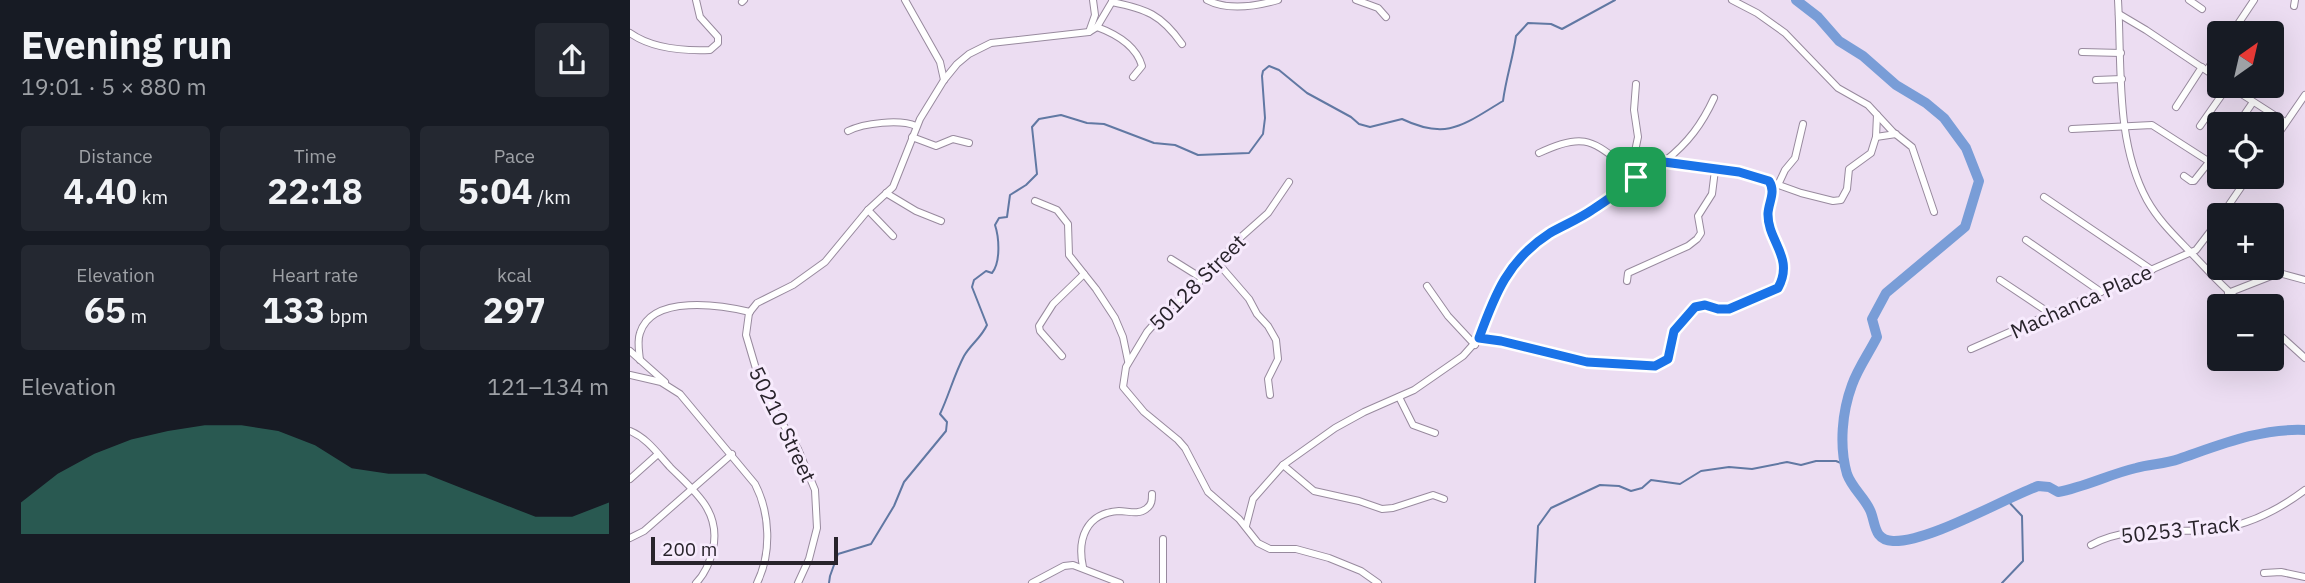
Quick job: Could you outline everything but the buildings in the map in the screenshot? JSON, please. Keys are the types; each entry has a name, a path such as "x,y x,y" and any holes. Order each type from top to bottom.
{"street":[{"path":"630,33 649,42 675,48 710,50 715,47 718,37 700,17 696,0"},
{"path":"905,0 940,62 944,80"},
{"path":"1089,32 1095,15 1093,0"},
{"path":"1207,0 1227,6 1249,6 1278,0"},
{"path":"1356,0 1378,8 1386,17"},
{"path":"1732,0 1757,13 1785,33 1838,88 1868,105 1896,134 1907,141 1916,153 1934,212"},
{"path":"2118,0 2124,126 2132,165 2147,200 2167,229 2228,293 2279,272 2305,280"},
{"path":"2189,0 2202,9"},
{"path":"2240,21 2254,0"},
{"path":"640,360 641,330 653,315 699,304 750,312 757,303 793,285 825,262 868,209 897,181 916,126 944,80 969,54 991,43 1089,32 1097,27 1112,1 1160,18 1167,23 1182,44"},
{"path":"2119,14 2207,71"},
{"path":"1097,27 1116,34 1140,59 1142,66 1133,77"},
{"path":"2082,52 2121,54"},
{"path":"2176,107 2207,66"},
{"path":"2096,80 2122,79"},
{"path":"1636,84 1636,175"},
{"path":"2247,98 2285,122 2305,94"},
{"path":"1246,526 1253,499 1283,466 1335,428 1424,383 1475,345 1501,283 1518,261 1548,235 1594,209 1636,175 1664,162 1690,139 1705,118 1714,98"},
{"path":"2200,126 2220,98"},
{"path":"2246,112 2253,102"},
{"path":"1664,162 1751,174 1801,193 1841,200 1847,189 1849,169 1868,157 1876,137 1877,115"},
{"path":"848,131 858,126 899,121 916,126"},
{"path":"1778,185 1795,158 1803,124"},
{"path":"2072,129 2152,125 2207,160"},
{"path":"1876,137 1896,134"},
{"path":"912,137 936,146 953,139 969,143"},
{"path":"1539,153 1567,141 1584,141 1602,149 1636,175"},
{"path":"2183,176 2194,181 2207,166"},
{"path":"1626,281 1628,272 1688,246 1697,239 1701,233 1698,216 1712,194 1715,170"},
{"path":"1479,338 1587,362 1660,365 1669,355 1674,331 1692,309 1701,305 1729,309 1773,292 1780,284 1784,266 1768,217 1773,192 1769,181"},
{"name":"50128 Street","path":"1128,361 1159,317 1203,279 1268,213 1289,182"},
{"path":"886,193 916,211 941,221"},
{"path":"2044,197 2152,270"},
{"path":"1035,201 1057,210 1065,218 1069,229 1069,255 1115,317 1128,361 1122,382 1126,392 1144,412 1185,448 1208,492 1246,526 1253,538 1264,547 1307,551 1350,566 1378,583"},
{"path":"868,209 893,236"},
{"path":"2190,252 2202,245 2207,238"},
{"path":"2026,240 2101,292"},
{"name":"Machanca Place","path":"1971,349 2190,252"},
{"path":"1171,260 1203,279"},
{"path":"1217,262 1250,299 1256,314 1268,326 1276,340 1278,359 1268,379 1270,395"},
{"path":"1062,356 1040,331 1039,326 1053,304 1084,275"},
{"path":"2000,279 2051,314"},
{"path":"1427,286 1448,316 1475,345"},
{"name":"50210 Street","path":"750,312 746,335 755,369 769,401 798,449 815,490 817,528 809,559 798,583"},
{"path":"2284,339 2305,357"},
{"path":"630,351 694,408 751,476 763,501 767,541 761,581"},
{"path":"630,375 661,382 673,388"},
{"path":"1399,397 1413,425 1435,433"},
{"path":"630,431 639,435 658,454 712,514 715,528 712,553 708,566 696,583"},
{"path":"630,479 658,454"},
{"path":"630,538 644,531 732,454"},
{"path":"1283,466 1314,491 1382,509 1394,508 1433,495 1444,499"},
{"name":"50253 Track","path":"2091,545 2101,539 2124,534 2206,530 2239,524 2264,515 2305,490"},
{"path":"1083,567 1081,541 1086,529 1113,512 1145,510 1150,504 1152,494"},
{"path":"1163,539 1163,583"},
{"path":"1032,583 1064,566 1083,567 1120,583"},
{"path":"2264,573 2281,572 2305,577"}],"waterway":[{"path":"829,583 838,554 871,544 894,506 904,482 946,431 947,422 940,414 957,370 987,325 972,287 974,280 986,271 992,273 995,268 998,249 995,225 999,218 1007,217 1010,195 1037,174 1032,127 1039,119 1061,115 1087,123 1104,124 1154,143 1175,145 1198,155 1249,153 1263,134 1265,118 1262,76 1269,66 1279,70 1307,93 1359,124 1370,127 1402,119 1432,129 1455,127 1503,101 1516,36 1528,23 1551,24 1562,29 1615,0"},
{"path":"1796,0 1818,17 1839,41 1944,118 1966,148 1979,181 1965,227 1886,293 1872,319 1877,337 1857,373 1849,395 1842,441 1847,474 1867,505 1876,530 1882,538 1893,541 1926,535 2038,486 2049,487 2058,492 2126,471 2174,461 2240,438 2305,430"},
{"path":"1535,583 1538,526 1551,508 1600,485 1619,486 1631,491 1642,488 1651,480 1680,484 1701,471 1729,467 1752,469 1787,462 1801,465 1816,461 1836,461 1846,465"},
{"path":"2002,583 2023,561 2022,516 2006,499"}],"route":[{"path":"1669,162 1751,174 1769,181 1773,192 1768,217 1784,266 1778,288 1729,309 1705,305 1695,307 1674,331 1668,359 1655,366 1587,362 1490,338 1479,338 1501,283 1518,261 1548,235 1594,209 1636,177 1669,162"}]}
